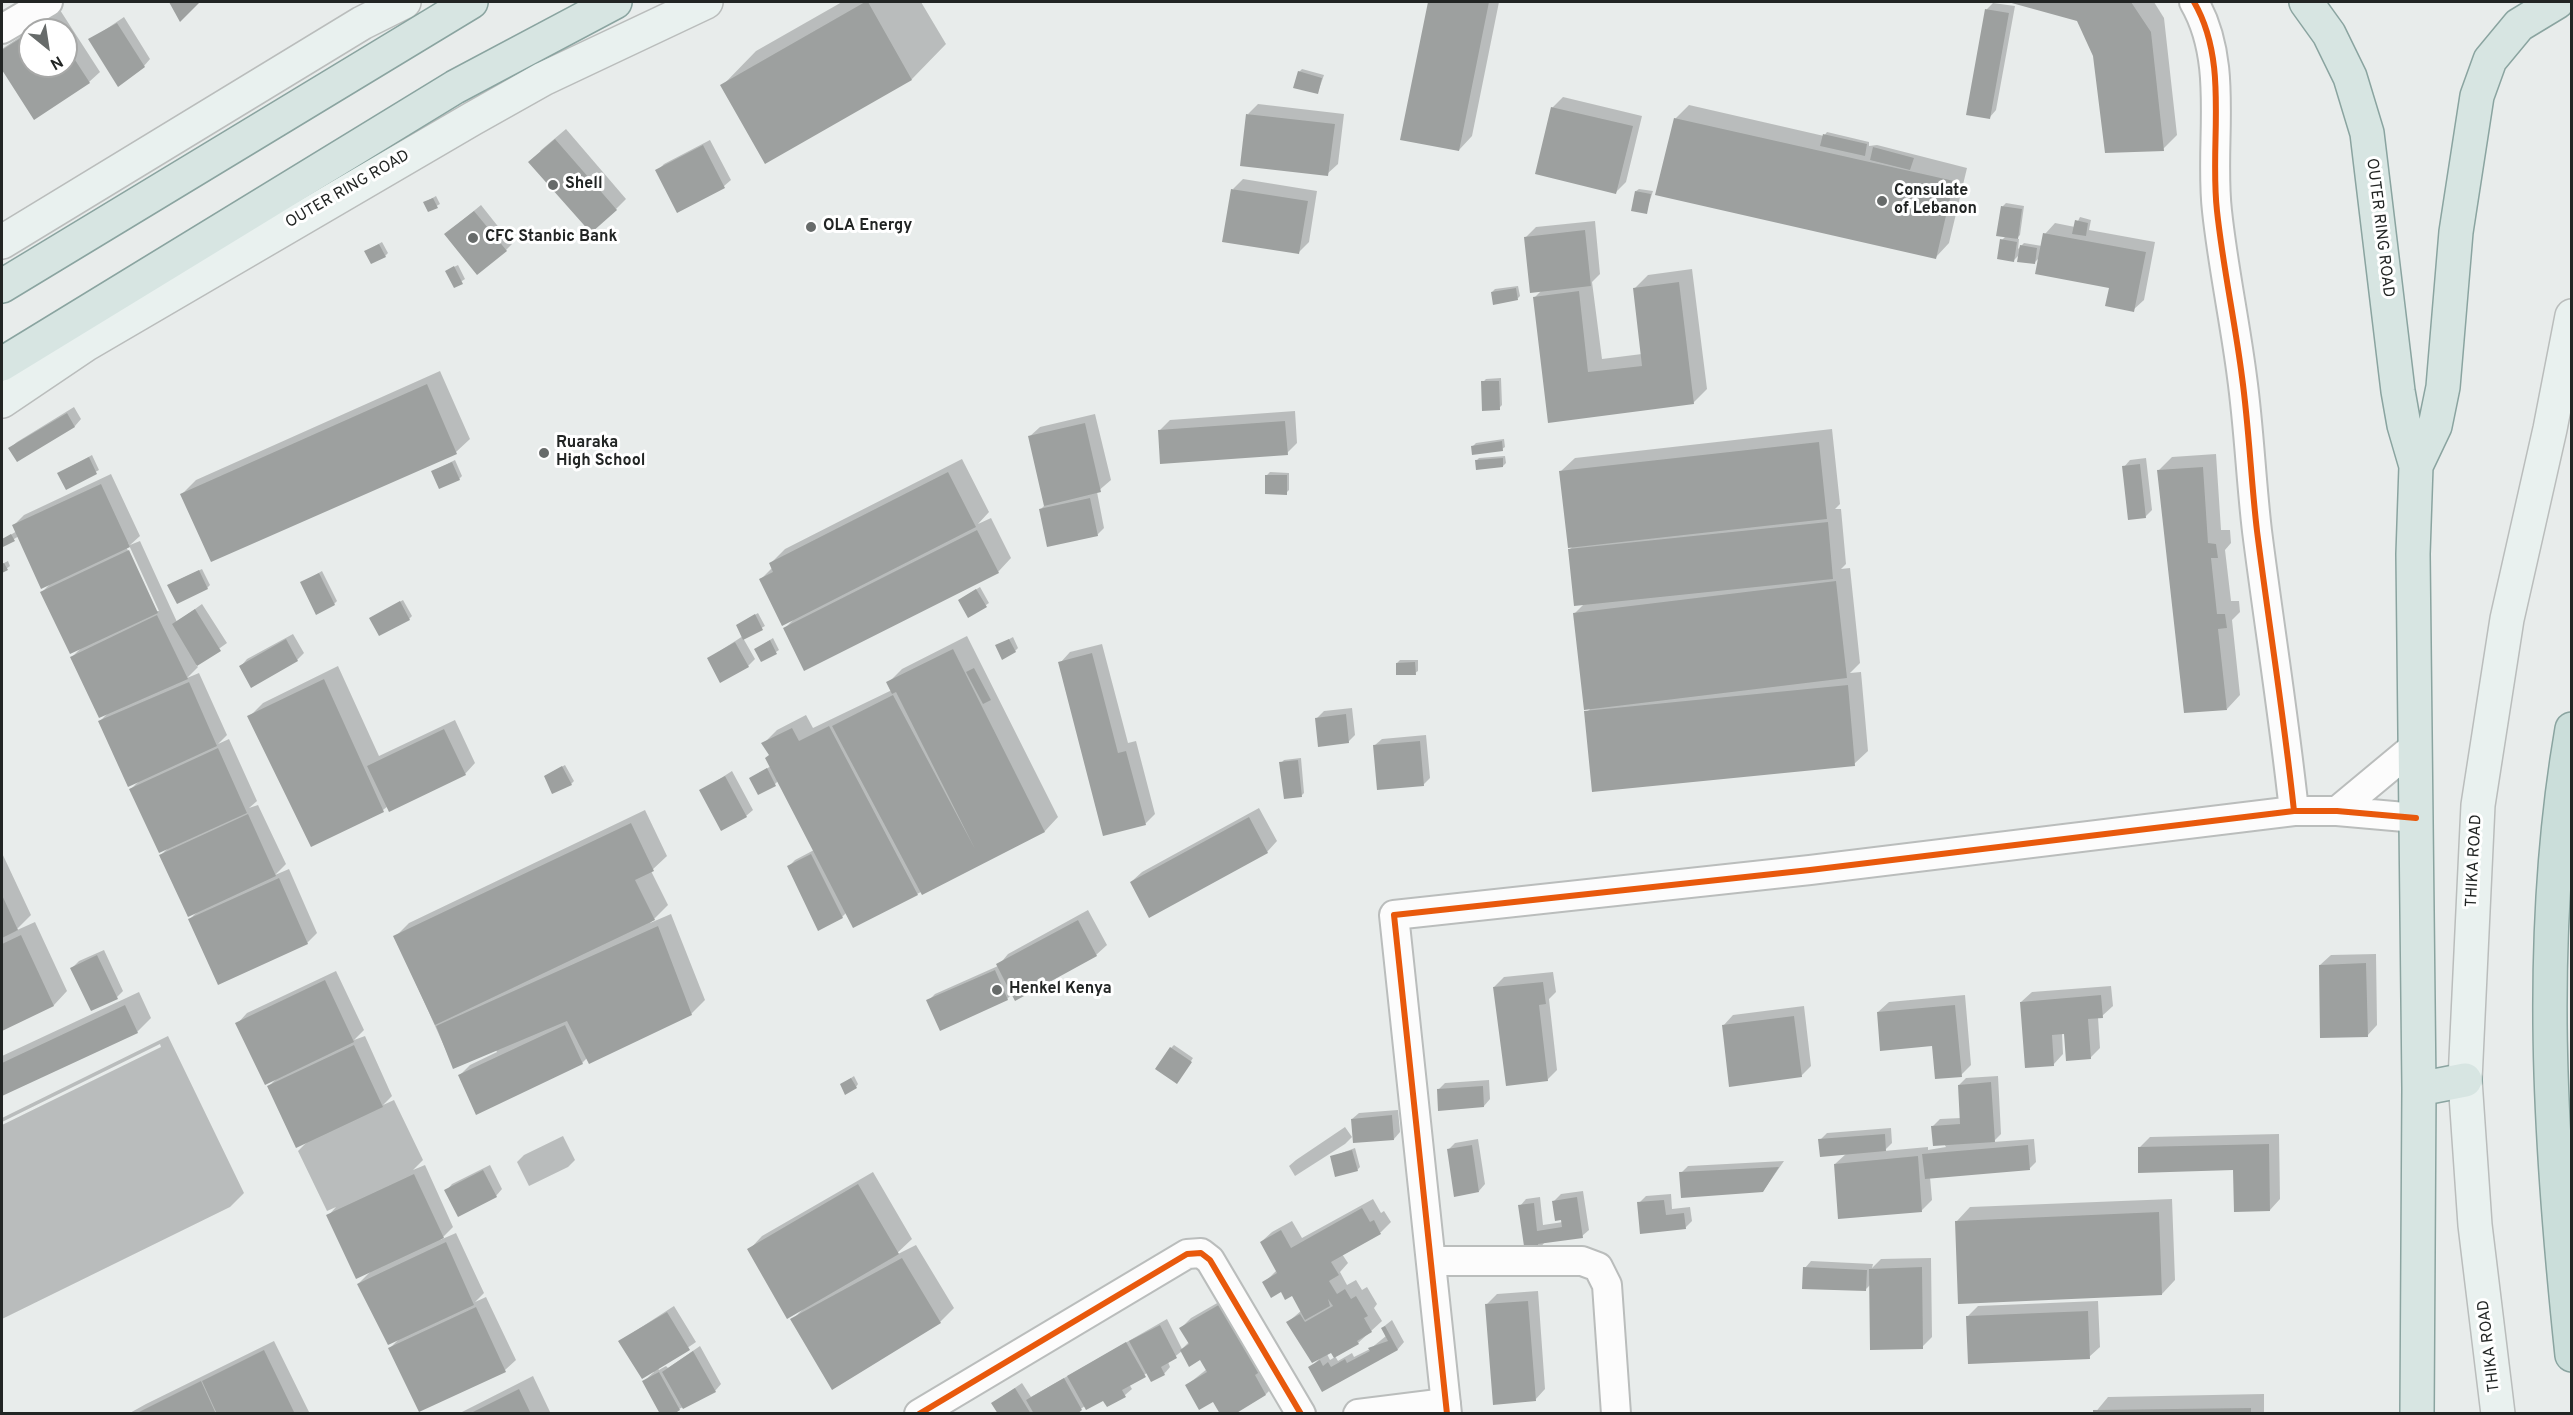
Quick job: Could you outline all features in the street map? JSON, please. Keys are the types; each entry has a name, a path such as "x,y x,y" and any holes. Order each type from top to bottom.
{"highway":[{"path":"2571,729 2560,797 2555,852 2550,991 2551,1109 2571,1355"}],"main road":[{"path":"2,242 362,23 404,2"},
{"path":"2,286 471,2"},
{"name":"OUTER RING ROAD","path":"2,364 455,87 615,2"},
{"name":"OUTER RING ROAD","path":"2,401 84,345 420,148 543,79 706,2"},
{"name":"OUTER RING ROAD","path":"2306,2 2329,34 2350,77 2367,133 2398,391 2404,425 2416,466"},
{"path":"2417,1413 2419,1089 2413,554 2416,466 2435,426 2443,387 2456,232 2477,96 2490,60 2519,25 2557,2"},
{"name":"THIKA ROAD","path":"2498,1413 2475,1225 2465,1080 2478,805 2507,619 2550,429 2571,316"},
{"path":"2419,1089 2465,1080"}],"street":[{"path":"3,24 48,2"},
{"path":"2193,2 2204,19 2215,70 2213,142 2217,210 2242,378 2257,531 2283,708 2294,811"},
{"path":"2337,811 2414,747"},
{"path":"1358,1413 1446,1408 1394,915 1834,867 2294,811 2337,811 2416,818"},
{"path":"920,1413 1187,1254 1201,1253 1210,1260 1301,1413"},
{"path":"1431,1261 1582,1260 1598,1267 1607,1285 1616,1413"}],"building":[{"path":"169,2 200,2 180,22"},
{"path":"868,2 912,80 765,164 720,85"},
{"path":"1428,2 1489,2 1459,151 1400,140"},
{"path":"2008,2 2131,2 2151,32 2164,151 2105,153 2093,56 2077,21"},
{"path":"1985,9 2009,13 1990,119 1966,115"},
{"path":"117,23 145,67 118,87 88,39"},
{"path":"18,40 18,78 78,78 78,64 90,83 34,120 2,70 2,50"},
{"path":"1298,71 1322,78 1318,94 1293,88"},
{"path":"1551,107 1633,126 1616,194 1535,174"},
{"path":"1246,114 1335,124 1328,176 1240,166"},
{"path":"1674,118 1954,181 1936,259 1655,195"},
{"path":"1823,134 1867,144 1865,156 1820,146"},
{"path":"555,139 617,210 591,233 528,162"},
{"path":"703,145 725,188 677,213 655,170"},
{"path":"1873,147 1914,158 1910,170 1870,160"},
{"path":"1231,189 1308,201 1299,254 1222,242"},
{"path":"1635,191 1651,194 1647,214 1631,211"},
{"path":"433,198 438,208 428,212 423,202"},
{"path":"2001,206 2022,209 2018,239 1996,236"},
{"path":"474,211 507,251 477,275 444,234"},
{"path":"2075,220 2088,223 2086,236 2072,234"},
{"path":"1585,230 1591,286 1530,293 1524,237"},
{"path":"2043,233 2146,252 2134,312 2105,306 2109,288 2035,274"},
{"path":"2000,239 2017,242 2014,262 1997,259"},
{"path":"379,244 386,257 371,264 364,251"},
{"path":"2020,245 2037,248 2035,264 2017,262"},
{"path":"454,266 463,284 454,288 445,271"},
{"path":"1679,282 1694,404 1548,423 1533,297 1579,291 1588,372 1642,366 1633,288"},
{"path":"1516,288 1518,300 1493,305 1491,292"},
{"path":"1481,381 1499,381 1500,410 1482,411"},
{"path":"427,384 457,454 211,562 180,494"},
{"path":"67,413 75,427 17,462 8,448"},
{"path":"1285,421 1288,455 1160,464 1158,430"},
{"path":"1085,423 1101,492 1044,506 1028,436"},
{"path":"1502,441 1503,451 1472,455 1471,446"},
{"path":"1819,442 1827,519 1568,548 1559,471"},
{"path":"89,457 97,474 66,490 57,473"},
{"path":"1503,458 1503,467 1476,470 1475,460"},
{"path":"452,462 460,480 439,489 431,471"},
{"path":"2140,464 2146,518 2128,520 2122,466"},
{"path":"2203,467 2208,543 2216,544 2218,558 2211,558 2217,614 2225,614 2227,628 2218,629 2227,710 2184,713 2157,470"},
{"path":"948,472 976,527 782,626 759,579 773,572 769,563"},
{"path":"1265,475 1287,475 1287,495 1265,494"},
{"path":"101,484 130,547 41,589 12,525"},
{"path":"1090,498 1098,536 1047,547 1039,509"},
{"path":"1828,522 1833,579 1574,606 1568,549"},
{"path":"977,530 999,573 804,671 783,628"},
{"path":"11,534 15,541 3,547 2,539"},
{"path":"129,550 158,613 70,654 40,592"},
{"path":"4,563 8,570 2,573 2,564"},
{"path":"199,570 208,589 177,604 167,585"},
{"path":"319,573 335,605 316,615 300,582"},
{"path":"1836,581 1847,678 1584,710 1573,613"},
{"path":"976,589 987,607 968,618 958,600"},
{"path":"400,601 410,620 379,636 369,618"},
{"path":"195,609 221,651 197,666 172,624"},
{"path":"755,614 763,630 743,640 736,625"},
{"path":"157,615 188,679 99,718 70,657"},
{"path":"286,639 298,661 251,688 239,666"},
{"path":"1009,639 1016,652 1002,660 995,645"},
{"path":"770,640 777,654 761,662 754,649"},
{"path":"735,642 749,667 720,683 707,658"},
{"path":"953,649 1045,832 922,895 832,726 893,695 975,849 896,692 892,694 886,682"},
{"path":"1092,653 1118,753 1126,751 1146,825 1103,836 1058,662"},
{"path":"1415,662 1416,675 1396,675 1396,663"},
{"path":"974,668 991,700 983,704 966,672"},
{"path":"324,679 384,812 311,847 247,716"},
{"path":"189,682 217,746 128,787 98,721"},
{"path":"1848,685 1855,766 1592,792 1584,711"},
{"path":"1346,714 1349,743 1318,747 1315,718"},
{"path":"829,726 918,895 853,928 765,758 769,755 761,743 792,728 799,741"},
{"path":"444,729 466,775 389,812 367,766"},
{"path":"1420,741 1424,786 1377,790 1373,745"},
{"path":"218,748 247,813 159,853 129,789"},
{"path":"1298,760 1302,797 1284,799 1279,762"},
{"path":"562,766 572,785 552,794 544,776"},
{"path":"767,768 776,786 758,795 749,778"},
{"path":"725,776 747,817 721,831 699,790"},
{"path":"248,814 276,876 188,917 159,855"},
{"path":"1249,817 1268,853 1149,918 1130,882"},
{"path":"631,823 654,871 635,880 655,920 435,1025 393,936"},
{"path":"811,854 843,918 818,931 787,866"},
{"path":"279,878 308,944 218,985 188,919"},
{"path":"2,895 18,930 2,938"},
{"path":"1078,920 1097,956 1015,1001 996,964"},
{"path":"658,926 692,1015 589,1064 567,1021 453,1069 436,1026"},
{"path":"21,935 54,1006 2,1031 2,944"},
{"path":"97,955 118,999 91,1011 70,968"},
{"path":"2366,963 2368,1037 2320,1038 2319,965"},
{"path":"995,970 1008,1000 940,1031 926,1000"},
{"path":"325,980 354,1042 265,1085 235,1023"},
{"path":"1543,982 1546,1004 1539,1005 1548,1081 1506,1086 1493,987"},
{"path":"2101,995 2103,1018 2088,1019 2091,1059 2066,1061 2064,1034 2052,1035 2054,1066 2025,1068 2020,1002"},
{"path":"125,1005 138,1033 2,1096 2,1063"},
{"path":"1955,1005 1962,1077 1935,1079 1932,1046 1880,1051 1877,1012"},
{"path":"1794,1016 1802,1077 1729,1087 1722,1025"},
{"path":"565,1025 583,1064 476,1115 458,1075"},
{"path":"354,1045 383,1107 296,1148 267,1086"},
{"path":"1170,1047 1192,1062 1177,1084 1155,1069"},
{"path":"851,1078 857,1088 845,1095 840,1084"},
{"path":"1991,1082 1995,1142 1933,1146 1931,1126 1960,1124 1958,1085"},
{"path":"1483,1086 1484,1107 1438,1111 1437,1089"},
{"path":"1392,1115 1394,1140 1353,1143 1351,1119"},
{"path":"1885,1134 1886,1151 1820,1157 1818,1139"},
{"path":"2269,1144 2270,1211 2234,1212 2233,1170 2138,1173 2138,1147"},
{"path":"1472,1145 1479,1192 1454,1197 1447,1149"},
{"path":"2028,1145 2030,1170 1925,1179 1922,1154"},
{"path":"1352,1150 1358,1171 1335,1177 1330,1156"},
{"path":"1918,1156 1922,1212 1838,1219 1834,1164"},
{"path":"1779,1167 1763,1192 1681,1198 1679,1172"},
{"path":"483,1170 497,1197 458,1217 444,1190"},
{"path":"414,1174 444,1238 356,1279 326,1215"},
{"path":"858,1184 899,1254 787,1319 747,1249"},
{"path":"1577,1197 1583,1238 1538,1244 1539,1251 1525,1253 1518,1205 1534,1203 1537,1231 1562,1227 1561,1220 1555,1221 1552,1201"},
{"path":"1664,1200 1666,1215 1684,1213 1686,1229 1640,1234 1637,1202"},
{"path":"1362,1208 1370,1222 1374,1220 1381,1234 1331,1262 1339,1275 1329,1281 1337,1294 1345,1289 1351,1299 1356,1296 1368,1316 1364,1318 1372,1332 1357,1341 1359,1344 1334,1358 1331,1353 1312,1363 1286,1322 1300,1314 1305,1322 1333,1306 1328,1299 1330,1306 1305,1320 1292,1296 1285,1300 1281,1292 1271,1298 1262,1282 1277,1273 1260,1242 1281,1230 1291,1248"},
{"path":"2159,1212 2162,1295 1958,1304 1955,1221"},
{"path":"446,1242 474,1305 388,1345 357,1284"},
{"path":"902,1258 941,1323 832,1390 790,1319"},
{"path":"1803,1267 1867,1270 1866,1291 1802,1289"},
{"path":"1922,1267 1923,1349 1870,1350 1869,1269"},
{"path":"1528,1301 1536,1401 1493,1405 1485,1304"},
{"path":"1222,1303 1263,1370 1255,1375 1266,1395 1235,1414 1220,1414 1213,1402 1199,1410 1185,1385 1207,1372 1200,1360 1189,1367 1180,1350 1189,1344 1179,1328"},
{"path":"476,1307 506,1372 419,1412 388,1348"},
{"path":"2088,1311 2090,1359 1968,1364 1966,1316"},
{"path":"667,1312 690,1350 642,1379 618,1341"},
{"path":"1160,1325 1177,1358 1161,1367 1165,1375 1151,1382 1129,1341"},
{"path":"1385,1326 1398,1350 1322,1392 1308,1367 1320,1360 1323,1366 1328,1362 1331,1367 1345,1359 1347,1363 1370,1351 1368,1348 1388,1341 1381,1328"},
{"path":"1126,1342 1146,1377 1122,1390 1126,1397 1107,1407 1103,1401 1086,1410 1067,1376"},
{"path":"264,1350 295,1414 217,1414 202,1381"},
{"path":"693,1351 716,1392 683,1409 662,1372"},
{"path":"659,1372 680,1410 674,1414 660,1414 642,1381"},
{"path":"1064,1378 1082,1410 1077,1414 1034,1414 1026,1400"},
{"path":"201,1381 216,1414 135,1414"},
{"path":"1015,1388 1031,1414 998,1414 991,1403"},
{"path":"519,1389 531,1414 469,1414"},
{"path":"2251,1408 2251,1414 2093,1414 2093,1410"}],"cycle path":[{"path":"2194,2 2205,26 2212,51 2216,104 2217,211 2242,377 2257,531 2294,811"},
{"path":"1447,1414 1394,915 1810,870 2294,811 2337,811 2416,818"},
{"path":"919,1414 1187,1254 1201,1253 1210,1260 1301,1414"}],"place":[{"name":"Shell","path":"553,185"},
{"name":"Consulate of Lebanon","path":"1882,201"},
{"name":"OLA Energy","path":"811,227"},
{"name":"CFC Stanbic Bank","path":"473,238"},
{"name":"Ruaraka High School","path":"544,453"},
{"name":"Henkel Kenya","path":"997,990"}]}
